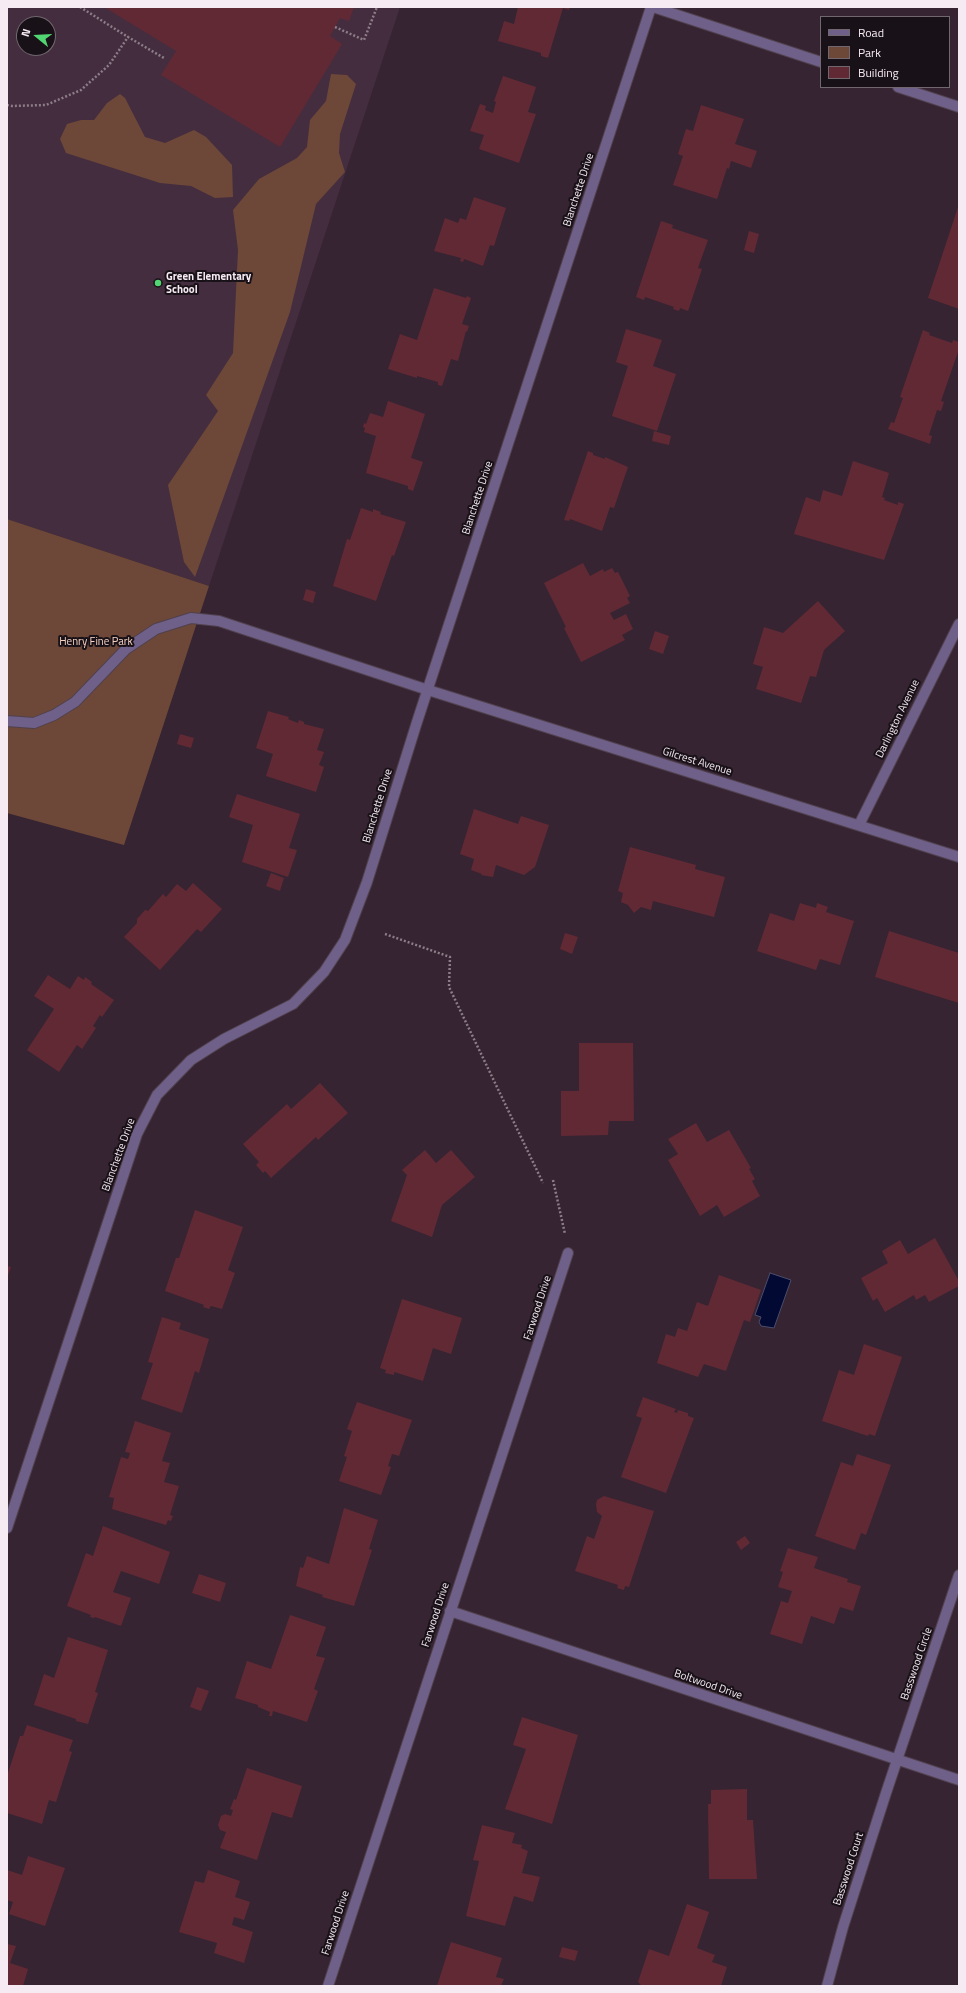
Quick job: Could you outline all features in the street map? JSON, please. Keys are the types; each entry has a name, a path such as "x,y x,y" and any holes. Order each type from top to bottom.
{"street":[{"path":"652,7 820,62"},
{"name":"Blanchette Drive","path":"7,1528 140,1127 157,1095 191,1060 224,1039 293,1004 324,972 345,940 367,882 428,690 652,7"},
{"path":"901,88 959,107"},
{"name":"Gilcrest Avenue","path":"7,721 34,723 54,715 75,702 126,649 156,629 191,618 219,620 428,690 959,857"},
{"name":"Darlington Avenue","path":"859,825 959,624"},
{"name":"Farwood Drive","path":"328,1986 568,1253"},
{"name":"Basswood Circle","path":"897,1760 959,1575"},
{"name":"Boltwood Drive","path":"450,1611 959,1780"},
{"name":"Basswood Court","path":"827,1986 844,1927 897,1760"}],"path":[{"path":"80,7 164,58"},
{"path":"335,27 364,40 377,7"},
{"path":"7,104 12,106 46,105 81,90 109,65 128,37"},
{"path":"385,934 450,957 449,987 543,1183"},
{"path":"553,1180 568,1253"}],"shaded area":[{"name":"Green Elementary School","path":"7,7 400,7 209,586 7,519"}],"green space":[{"path":"331,74 347,75 356,84 340,134 339,153 345,172 316,204 290,312 195,577 184,562 168,485 218,411 206,395 233,353 238,250 233,210 259,179 297,158 307,147 310,120 326,101"},
{"path":"120,94 125,98 145,137 165,143 194,130 206,137 232,165 233,197 215,198 191,186 160,183 66,153 60,139 67,124 81,120 94,120 107,103"},
{"name":"Henry Fine Park","path":"7,519 209,586 124,845 7,813"}],"water":[{"path":"770,1273 791,1280 774,1328 761,1326 759,1322 761,1317 755,1315"}],"building":[{"path":"104,7 354,7 349,21 340,18 330,36 342,44 280,147 161,75 176,51"},
{"path":"518,7 570,7 569,10 563,8 548,58 541,56 541,53 498,41 504,21 514,24"},
{"path":"503,76 536,87 528,112 536,114 519,163 479,149 484,135 470,131 480,104 486,106 485,110 493,113 496,102 494,101"},
{"path":"701,105 744,119 735,144 757,151 751,168 731,161 729,169 727,168 717,199 673,185 683,156 678,154 686,129 693,131"},
{"path":"474,197 506,208 494,246 490,245 483,266 464,259 463,262 460,261 461,258 434,251 445,218 458,223 460,218 466,220"},
{"path":"959,204 959,309 928,298"},
{"path":"661,221 673,225 672,228 708,240 698,268 702,269 688,311 680,308 679,311 673,309 674,307 645,297 644,300 636,297"},
{"path":"749,231 759,234 754,253 744,250"},
{"path":"434,288 466,298 467,296 471,298 462,324 469,326 467,332 466,331 458,361 451,359 442,386 438,385 438,382 417,376 417,378 388,369 400,334 417,340"},
{"path":"626,329 662,340 653,366 676,374 657,431 612,416 628,366 616,362"},
{"path":"923,330 930,333 929,335 952,343 953,340 959,342 959,349 941,401 944,402 941,411 937,410 929,435 932,436 930,444 888,429 891,422 894,423 903,398 900,397"},
{"path":"388,401 425,414 411,458 423,462 413,491 408,489 408,486 366,473 376,436 364,432 364,423 366,424 370,413 383,417"},
{"path":"654,431 671,436 669,445 652,441"},
{"path":"588,451 593,453 593,455 605,459 605,457 628,467 614,508 610,507 602,531 570,519 569,521 564,520"},
{"path":"853,461 889,473 882,497 885,498 884,500 898,505 898,502 904,504 884,560 794,534 806,497 820,502 823,490 842,496"},
{"path":"361,508 373,512 373,509 381,512 380,514 406,522 394,556 392,555 376,601 333,586 347,539 350,540"},
{"path":"583,563 590,576 603,569 604,572 612,568 615,573 618,572 630,596 627,598 630,603 610,613 614,620 626,614 633,629 622,635 625,640 581,662 564,628 566,627 544,583"},
{"path":"306,589 316,592 313,603 303,600"},
{"path":"818,601 845,631 824,650 816,677 810,676 801,703 756,689 763,667 753,664 764,627 783,633"},
{"path":"655,631 669,636 663,654 649,649"},
{"path":"268,711 289,717 288,719 298,723 299,720 304,722 304,724 324,729 317,750 324,752 319,765 324,767 316,792 266,776 273,754 256,748"},
{"path":"180,734 194,738 191,748 177,744"},
{"path":"237,794 300,814 289,848 297,850 288,877 242,862 253,825 229,817"},
{"path":"474,809 518,824 521,816 549,825 535,867 524,875 496,865 493,877 481,875 482,874 471,870 474,859 460,854"},
{"path":"630,847 696,865 695,869 725,877 714,917 653,901 651,910 641,907 634,913 628,905 621,902 623,893 618,891"},
{"path":"271,873 284,878 280,891 266,886"},
{"path":"193,883 222,909 201,932 197,929 160,970 124,937 137,923 137,919 145,910 148,911 163,894 166,897 177,884 186,891"},
{"path":"800,903 816,908 817,903 828,907 826,912 854,921 840,965 820,959 816,970 757,951 770,913 794,921"},
{"path":"889,931 959,953 959,1003 875,977"},
{"path":"565,933 578,937 572,954 560,949"},
{"path":"48,975 70,989 78,976 84,980 85,977 92,982 91,984 114,1000 102,1017 100,1015 93,1026 96,1028 82,1049 77,1045 59,1072 27,1050 54,1009 34,996"},
{"path":"579,1043 633,1043 634,1121 609,1121 608,1135 561,1136 561,1091 579,1091"},
{"path":"320,1083 348,1113 318,1140 316,1137 271,1178 265,1171 263,1173 256,1165 259,1162 243,1144 287,1104 291,1109"},
{"path":"696,1123 707,1142 729,1130 751,1168 749,1169 755,1179 752,1181 760,1196 724,1217 717,1205 700,1216 668,1160 678,1154 668,1139"},
{"path":"425,1150 436,1163 451,1150 475,1177 442,1205 432,1237 391,1221 407,1175 402,1170"},
{"path":"195,1210 243,1227 228,1270 235,1273 222,1309 211,1306 209,1309 203,1307 204,1305 165,1291 176,1258 179,1258"},
{"path":"935,1238 959,1281 959,1286 929,1302 925,1295 916,1300 914,1295 885,1312 877,1298 873,1301 861,1278 888,1263 882,1251 900,1240 908,1254"},
{"path":"7,1266 11,1267 7,1278"},
{"path":"719,1275 761,1290 750,1322 744,1320 726,1371 704,1364 698,1377 657,1363 666,1334 675,1337 678,1328 687,1331 697,1302 708,1306"},
{"path":"402,1299 462,1318 451,1354 433,1348 423,1381 394,1372 394,1375 385,1373 386,1370 380,1368"},
{"path":"162,1317 181,1323 179,1329 209,1339 199,1373 195,1371 182,1413 141,1399 153,1363 148,1362"},
{"path":"864,1344 902,1357 875,1436 869,1434 868,1436 822,1421 839,1370 854,1375"},
{"path":"643,1397 676,1409 674,1412 677,1413 678,1410 688,1413 688,1416 694,1418 666,1493 621,1477 642,1418 636,1416"},
{"path":"357,1402 412,1420 399,1456 392,1454 388,1466 391,1467 381,1495 339,1481 347,1457 344,1456 352,1431 347,1429"},
{"path":"135,1421 171,1433 162,1461 170,1463 164,1482 179,1486 170,1515 173,1516 171,1521 168,1520 166,1525 112,1509 114,1498 109,1497 121,1457 128,1459 130,1453 125,1452"},
{"path":"857,1454 891,1465 866,1535 861,1533 855,1550 815,1536 841,1462 853,1466"},
{"path":"604,1496 654,1511 629,1587 625,1586 624,1590 617,1588 618,1585 575,1571 587,1536 594,1539 602,1516 597,1512 596,1504 597,1500"},
{"path":"344,1508 378,1520 369,1549 372,1550 354,1606 322,1597 323,1595 296,1586 300,1567 303,1568 307,1556 329,1564"},
{"path":"103,1526 170,1552 159,1584 121,1571 113,1592 131,1598 121,1626 95,1617 90,1617 91,1615 67,1606 86,1553 93,1556"},
{"path":"745,1536 750,1543 741,1550 736,1542"},
{"path":"788,1548 818,1557 814,1568 848,1579 847,1582 861,1586 853,1611 840,1607 834,1624 811,1616 802,1644 770,1634 781,1601 788,1603 792,1591 778,1587 783,1572 780,1571"},
{"path":"199,1574 226,1583 220,1602 192,1593"},
{"path":"290,1615 326,1627 316,1656 325,1658 314,1689 318,1691 307,1722 273,1711 272,1716 269,1716 270,1712 258,1707 258,1705 235,1698 247,1661 271,1669"},
{"path":"68,1637 108,1650 95,1692 98,1693 88,1724 34,1705 44,1674 54,1678"},
{"path":"197,1687 209,1691 201,1711 190,1707"},
{"path":"522,1717 578,1735 552,1824 505,1809 526,1749 513,1745"},
{"path":"27,1725 73,1740 69,1751 72,1752 56,1802 49,1800 42,1824 7,1813 7,1776 20,1736 23,1736"},
{"path":"247,1768 302,1786 292,1818 272,1812 257,1860 220,1848 226,1832 220,1830 218,1825 221,1816 225,1814 231,1816 233,1810 230,1809 234,1799 236,1800"},
{"path":"747,1789 747,1820 753,1820 757,1879 709,1879 708,1804 711,1804 711,1790"},
{"path":"482,1825 515,1833 512,1843 522,1845 521,1848 528,1851 522,1873 540,1877 533,1902 514,1896 505,1926 466,1916 479,1861 473,1860"},
{"path":"28,1856 65,1868 45,1926 9,1914 13,1902 7,1900 7,1870 22,1875"},
{"path":"208,1870 240,1881 235,1897 250,1902 244,1920 234,1917 232,1925 253,1932 244,1963 214,1953 217,1943 179,1932 195,1881 204,1883"},
{"path":"687,1904 709,1912 697,1948 715,1955 712,1962 727,1967 721,1986 642,1986 638,1982 649,1949 669,1956"},
{"path":"451,1942 502,1958 496,1977 504,1979 501,1986 437,1986"},
{"path":"7,1944 16,1946 10,1963 28,1969 23,1986 7,1986"},
{"path":"562,1947 578,1951 575,1961 559,1957"}],"place":[{"name":"Green Elementary School","path":"158,283"}]}
